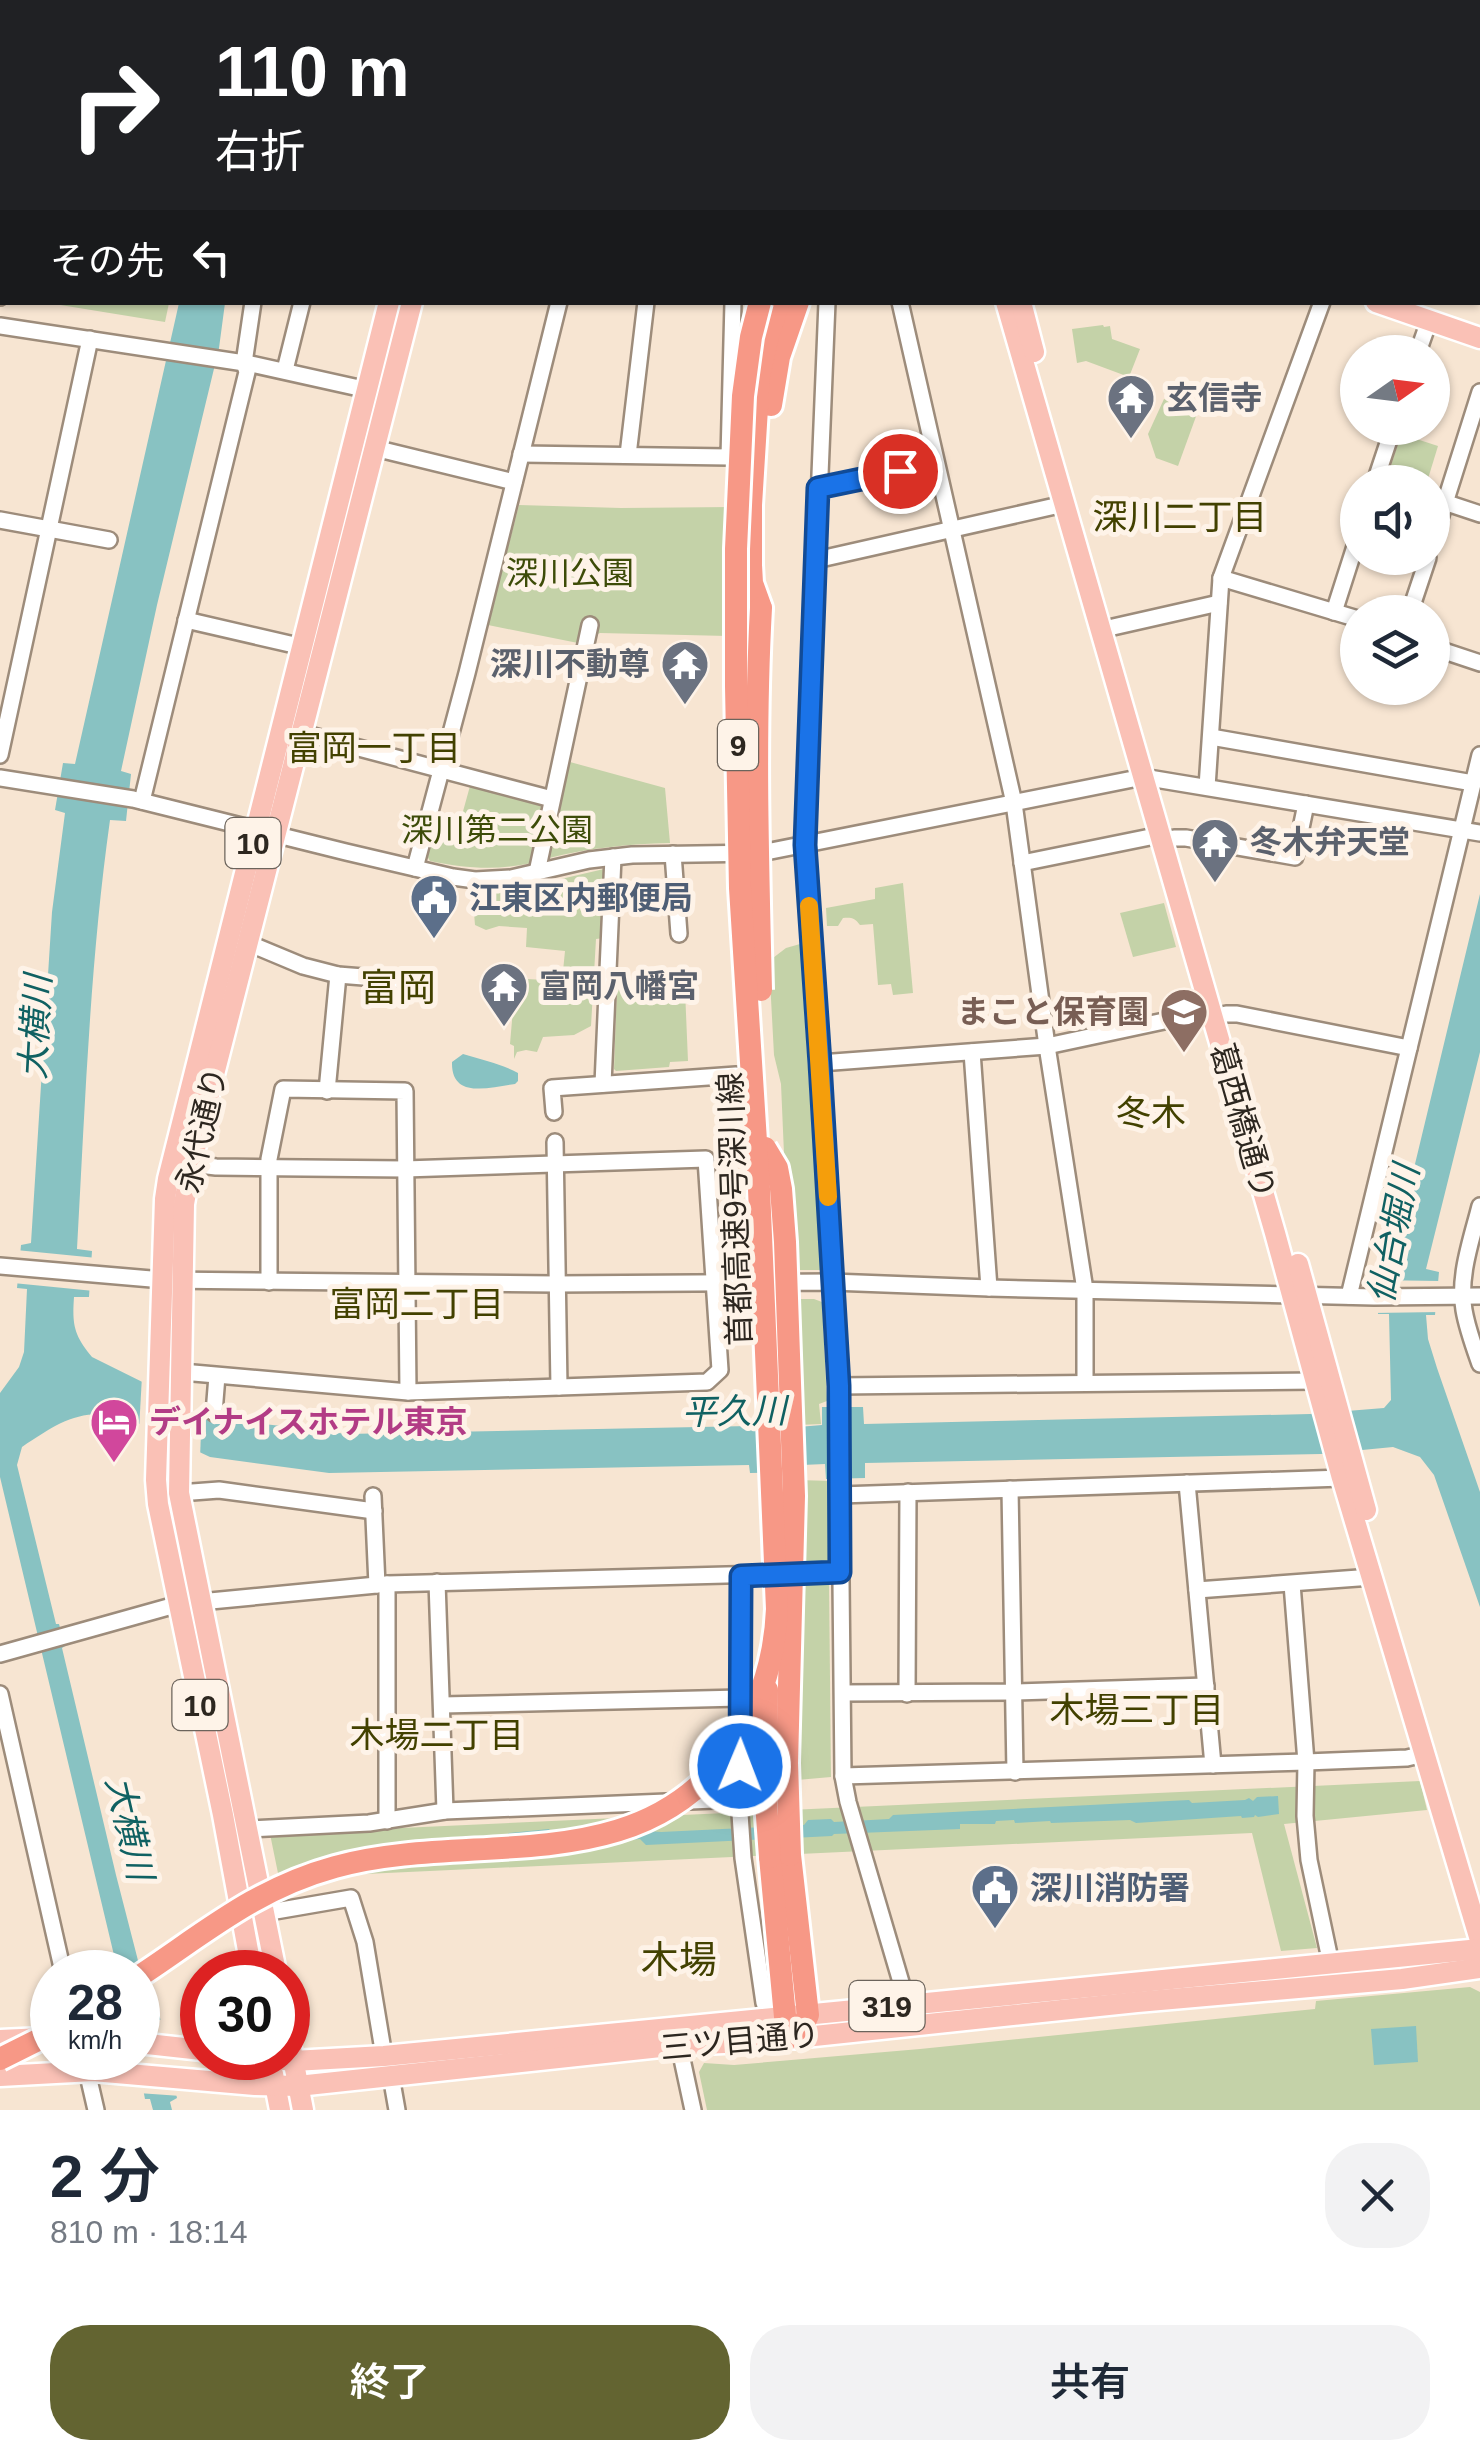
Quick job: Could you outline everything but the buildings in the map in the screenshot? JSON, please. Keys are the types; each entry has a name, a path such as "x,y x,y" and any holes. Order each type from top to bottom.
{"highway":[{"name":"首都高速9号深川線","path":"160,1962 250,1901 332,1868 402,1855 558,1844 594,1838 645,1822 704,1781 728,1754 760,1696 775,1637 777,1610 759,1189 743,942 736,686 736,549 743,396 759,305"},
{"path":"761,608 750,565 757,401 762,358 778,305"},
{"name":"首都高速9号深川線","path":"160,1963 235,1912 332,1868 437,1852 558,1845 617,1833 655,1818 713,1773 750,1721 762,1696 777,1643 781,1608 756,758 771,408 779,357 797,305"},
{"path":"743,942 738,980 760,1476 768,1715 766,1803 780,1856 798,2037"},
{"path":"765,1148 779,1179 785,1242 794,1496 780,1856"},
{"path":"0,2042 30,2036"},
{"path":"0,2058 30,2043"}],"main road":[{"name":"永代通り","path":"272,1950 179,1493 182,1372 164,1213 168,1179 266,832 302,733 364,446 368,390 387,305"},
{"name":"永代通り","path":"248,1950 158,1504 160,1389 184,1204 248,943 302,648 411,305"},
{"name":"葛西橋通り","path":"1007,305 1218,1013 1329,1401 1372,1576 1480,1940"},
{"name":"葛西橋通り","path":"1021,305 1113,627 1149,778"},
{"path":"1385,305 1480,338"},
{"path":"1425,305 1480,324"},
{"name":"葛西橋通り","path":"1299,1295 1316,1380 1329,1401"},
{"name":"葛西橋通り","path":"1344,1466 1387,1585 1480,1896"},
{"name":"三ツ目通り","path":"310,2062 387,2066 798,2037 908,2015 1480,1949"},
{"name":"三ツ目通り","path":"160,2076 298,2086 387,2066 796,2016 908,2015 1137,2002 1480,1968"},
{"name":"三ツ目通り","path":"0,2076 30,2075"},
{"path":"274,2080 280,2110"},
{"path":"297,2080 302,2110"}],"street":[{"path":"137,800 247,372 244,363 253,305"},
{"path":"285,370 301,305"},
{"path":"415,868 558,305"},
{"path":"628,455 646,305"},
{"path":"521,454 729,457 733,305"},
{"path":"827,305 805,845 840,1404 843,1776 908,2015"},
{"path":"901,305 1014,803 1085,1290 1085,1382"},
{"path":"1206,787 1222,578 1321,305"},
{"path":"1424,335 1429,321"},
{"path":"0,326 285,370 368,390"},
{"path":"0,755 90,339"},
{"path":"1450,471 1480,392"},
{"path":"364,446 514,482"},
{"path":"818,488 936,463"},
{"path":"816,560 1064,504"},
{"path":"1450,504 1480,514"},
{"path":"0,520 110,540"},
{"path":"1334,612 1346,575"},
{"path":"1222,578 1340,614"},
{"path":"1113,627 1219,603"},
{"path":"186,620 302,648"},
{"path":"537,872 590,625"},
{"path":"1450,652 1480,663"},
{"path":"302,733 552,799"},
{"path":"1211,736 1473,783"},
{"path":"1350,1296 1480,754"},
{"path":"0,778 137,800 475,880 511,878 612,856 761,853 1149,778 1480,833"},
{"path":"1022,863 1167,837 1296,858 1306,804"},
{"path":"673,854 679,934"},
{"path":"603,1084 612,856"},
{"path":"248,943 303,966 338,975 414,981"},
{"path":"328,1090 338,975"},
{"path":"820,1063 1047,1046 1218,1013 1408,1048"},
{"path":"972,1052 989,1288"},
{"path":"554,1112 552,1088 736,1074"},
{"path":"270,1282 269,1168 283,1089 404,1091 408,1392"},
{"path":"555,1142 559,1387"},
{"path":"182,1372 408,1392 707,1382 720,1370 706,1158 405,1170 192,1164"},
{"path":"1480,1206 1463,1296 1480,1364"},
{"path":"6,1266 172,1280 270,1282 832,1282 1374,1297 1480,1296"},
{"path":"214,1412 217,1376"},
{"path":"839,1386 1316,1380"},
{"path":"840,1486 908,1492 1188,1483 1344,1466"},
{"path":"1188,1483 1213,1765"},
{"path":"1010,1489 1015,1772"},
{"path":"179,1493 219,1490 374,1504 382,1585 387,1820"},
{"path":"908,1492 908,1694"},
{"path":"0,1654 179,1604 437,1582 840,1572"},
{"path":"741,1576 739,1800 744,1858 764,2003 796,2016"},
{"path":"1197,1590 1372,1576"},
{"path":"437,1582 445,1812"},
{"path":"1292,1584 1306,1762 1309,1860 1331,1964"},
{"path":"843,1693 1206,1686"},
{"path":"0,1694 58,1950"},
{"path":"442,1706 741,1698"},
{"path":"843,1776 1306,1762 1424,1754"},
{"path":"248,1829 445,1812 739,1800"},
{"path":"264,1913 350,1898 365,1942 397,2110"},
{"path":"679,2046 693,2110"},
{"path":"89,2080 96,2110"}],"green space":[{"path":"60,305 168,305 165,322"},
{"path":"1110,326 1112,339 1140,349 1129,377 1086,361 1077,363 1072,329"},
{"path":"1164,399 1198,411 1178,466 1156,458 1148,434"},
{"path":"1398,445 1438,446 1432,465 1391,465"},
{"name":"深川公園","path":"519,505 732,507 728,636 600,633 578,643 488,625"},
{"path":"570,762 665,788 670,843 609,847 549,858"},
{"name":"深川第二公園","path":"470,786 544,804 531,863 480,868 430,861 427,856 432,839 454,844"},
{"path":"604,869 604,938 596,939 591,1026 574,1035 543,1037 537,1052 517,1052 514,1059 514,1046 510,1044 513,1009 524,996 527,979 562,981 565,951 526,947 527,928 499,926 486,930 475,925 474,913 495,908 495,889 518,889"},
{"path":"903,883 913,993 893,995 891,984 878,985 873,924 860,925 855,919 843,918 838,926 827,926 826,908 875,899 875,888"},
{"path":"1164,903 1176,947 1133,957 1120,913"},
{"path":"800,944 821,1270 789,1270 781,1084 774,1055 769,961 786,948"},
{"path":"657,986 657,991 685,990 688,1061 670,1062 669,1067 616,1071 617,987"},
{"path":"790,1299 822,1302 827,1401 819,1404 821,1424 798,1425"},
{"path":"797,1480 832,1481 832,1565 797,1565"},
{"path":"797,1580 829,1580 831,1777 797,1780"},
{"path":"1420,1781 1427,1810 1284,1824 1317,1948 1281,1951 1252,1833 279,1878 270,1834"},
{"path":"1470,1987 1480,1992 1480,2110 707,2110 699,2072 704,2063 734,2065 920,2049 1315,2009 1316,2001"}],"water":[{"path":"179,305 225,305 219,348 121,771 131,774 126,821 110,820 89,1034 77,1249 92,1251 89,1297 74,1297 74,1322 92,1357 215,1418 347,1434 797,1422 798,1427 822,1425 822,1407 863,1407 864,1424 1310,1414 1384,1408 1391,1400 1389,1314 1378,1314 1377,1279 1389,1272 1480,894 1480,1052 1426,1269 1439,1272 1435,1315 1426,1315 1428,1339 1480,1492 1480,1607 1434,1475 1420,1457 1393,1447 1321,1454 865,1463 865,1478 826,1479 825,1464 802,1465 802,1472 750,1473 749,1465 329,1473 210,1457 127,1418 96,1414 71,1419 22,1447 17,1465 56,1624 65,1646 62,1648 135,1950 113,1950 0,1477 0,1393 19,1367 24,1352 27,1289 17,1288 21,1245 31,1243 52,912 65,813 55,810 63,763 75,764"},
{"path":"463,1054 512,1070 518,1073 518,1081 484,1088 465,1086 453,1074 452,1062"},
{"path":"1278,1796 1279,1814 1242,1818 1136,1823 1014,1820 960,1824 960,1829 646,1845 640,1839 549,1847 409,1849 414,1842 448,1840 453,1845 503,1840 509,1833 549,1829 554,1835 640,1827 661,1832 804,1825 808,1820 889,1819 893,1815 1189,1800 1253,1801 1257,1797"},
{"path":"160,2018 177,2098 170,2102 172,2110 153,2110 150,2099 145,2099 141,2080 160,2080"},
{"path":"1416,2026 1418,2062 1374,2065 1371,2029"}],"pier":[{"path":"16,1250 97,1258 94,1291 13,1283"},
{"path":"1373,1280 1439,1281 1440,1312 1373,1313"},
{"path":"142,1376 202,1407 200,1458 139,1430"},
{"path":"160,2020 165,2020 181,2096 138,2093 136,2080 160,2080"}],"slow traffic":[{"path":"809,906 828,1197"}],"place":[{"name":"玄信寺","path":"1131,440"},
{"name":"深川不動尊","path":"685,706"},
{"name":"冬木弁天堂","path":"1215,884"},
{"name":"江東区内郵便局","path":"434,940"},
{"name":"富岡八幡宮","path":"504,1028"},
{"name":"まこと保育園","path":"1184,1054"},
{"name":"デイナイスホテル東京","path":"114,1464"},
{"name":"深川消防署","path":"995,1930"}],"district":[{"name":"深川二丁目","path":"1180,516"},
{"name":"富岡一丁目","path":"374,747"},
{"name":"富岡","path":"398,988"},
{"name":"冬木","path":"1151,1112"},
{"name":"富岡二丁目","path":"417,1303"},
{"name":"木場三丁目","path":"1137,1709"},
{"name":"木場二丁目","path":"437,1734"},
{"name":"木場","path":"679,1960"}],"route":[{"path":"740,1766 741,1576 840,1572 839,1386 805,845 818,488 900,471"}],"water label":[{"name":"大横川","path":"35,1027"},
{"name":"仙台堀川","path":"1393,1234"},
{"name":"平久川","path":"734,1411"},
{"name":"大横川","path":"130,1828"}]}
